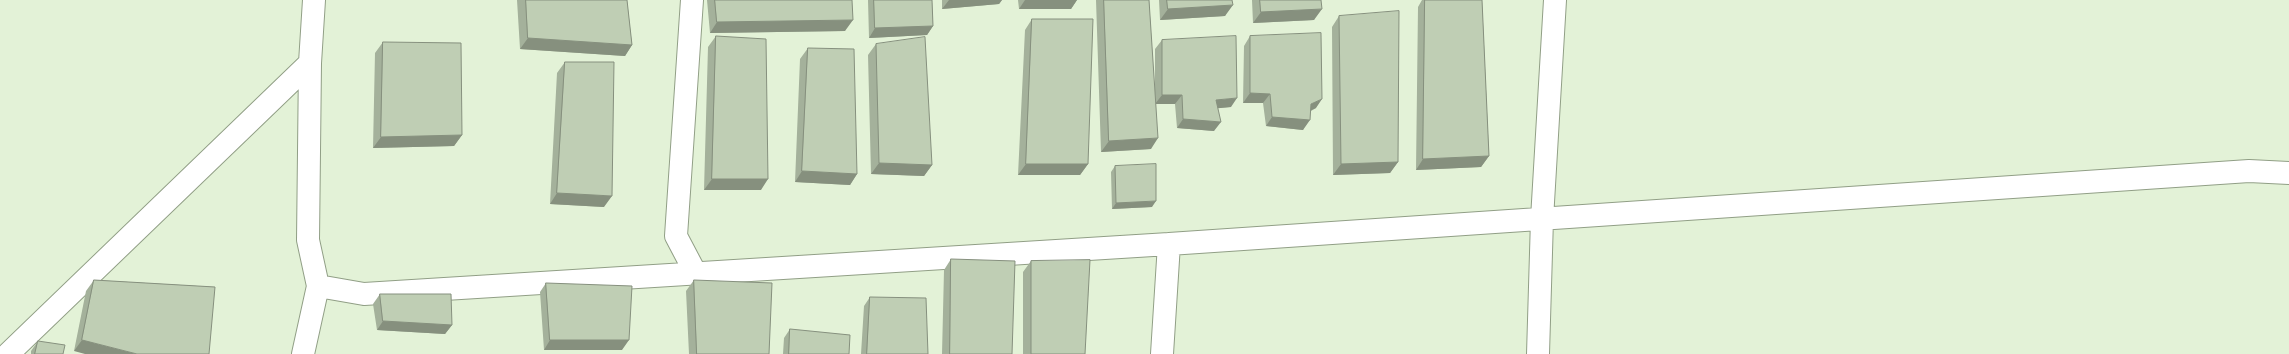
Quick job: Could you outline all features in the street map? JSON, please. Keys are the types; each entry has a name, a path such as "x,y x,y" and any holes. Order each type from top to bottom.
{"street":[{"path":"303,354 318,286 308,240 310,63 314,0"},
{"path":"692,0 676,236 696,274"},
{"path":"1538,354 1542,219 1555,0"},
{"path":"8,354 310,63"},
{"path":"318,286 364,294 1169,244 2249,171 2289,173"},
{"path":"1162,354 1169,244"}],"building":[{"path":"526,0 627,0 632,45 528,38"},
{"path":"715,0 852,0 853,20 717,22"},
{"path":"874,0 932,0 933,26 875,28"},
{"path":"1104,0 1149,0 1158,138 1109,141"},
{"path":"1167,0 1232,0 1233,5 1168,9"},
{"path":"1260,0 1321,0 1322,9 1261,12"},
{"path":"1425,0 1482,0 1489,156 1423,159"},
{"path":"1399,11 1398,162 1341,164 1339,16"},
{"path":"1032,19 1093,19 1088,164 1026,164"},
{"path":"1321,33 1322,99 1311,104 1310,120 1272,117 1270,94 1250,93 1250,36"},
{"path":"716,36 766,39 768,179 712,179"},
{"path":"1236,36 1237,98 1216,100 1221,122 1183,119 1182,95 1162,95 1162,40"},
{"path":"925,37 932,165 879,163 876,44"},
{"path":"383,42 461,43 462,135 381,137"},
{"path":"808,48 854,49 857,174 802,171"},
{"path":"565,62 614,62 612,196 557,193"},
{"path":"1156,164 1156,201 1116,203 1115,166"},
{"path":"951,259 1015,261 1012,354 950,354"},
{"path":"1090,260 1085,354 1031,354 1031,261"},
{"path":"94,280 215,287 209,354 137,354 82,340"},
{"path":"694,280 772,283 769,354 697,354"},
{"path":"546,283 632,286 629,340 550,340"},
{"path":"380,294 451,294 452,325 383,321"},
{"path":"870,297 926,298 928,354 867,354"},
{"path":"790,329 850,335 849,354 789,354"},
{"path":"38,341 65,345 63,354 35,354"}]}
